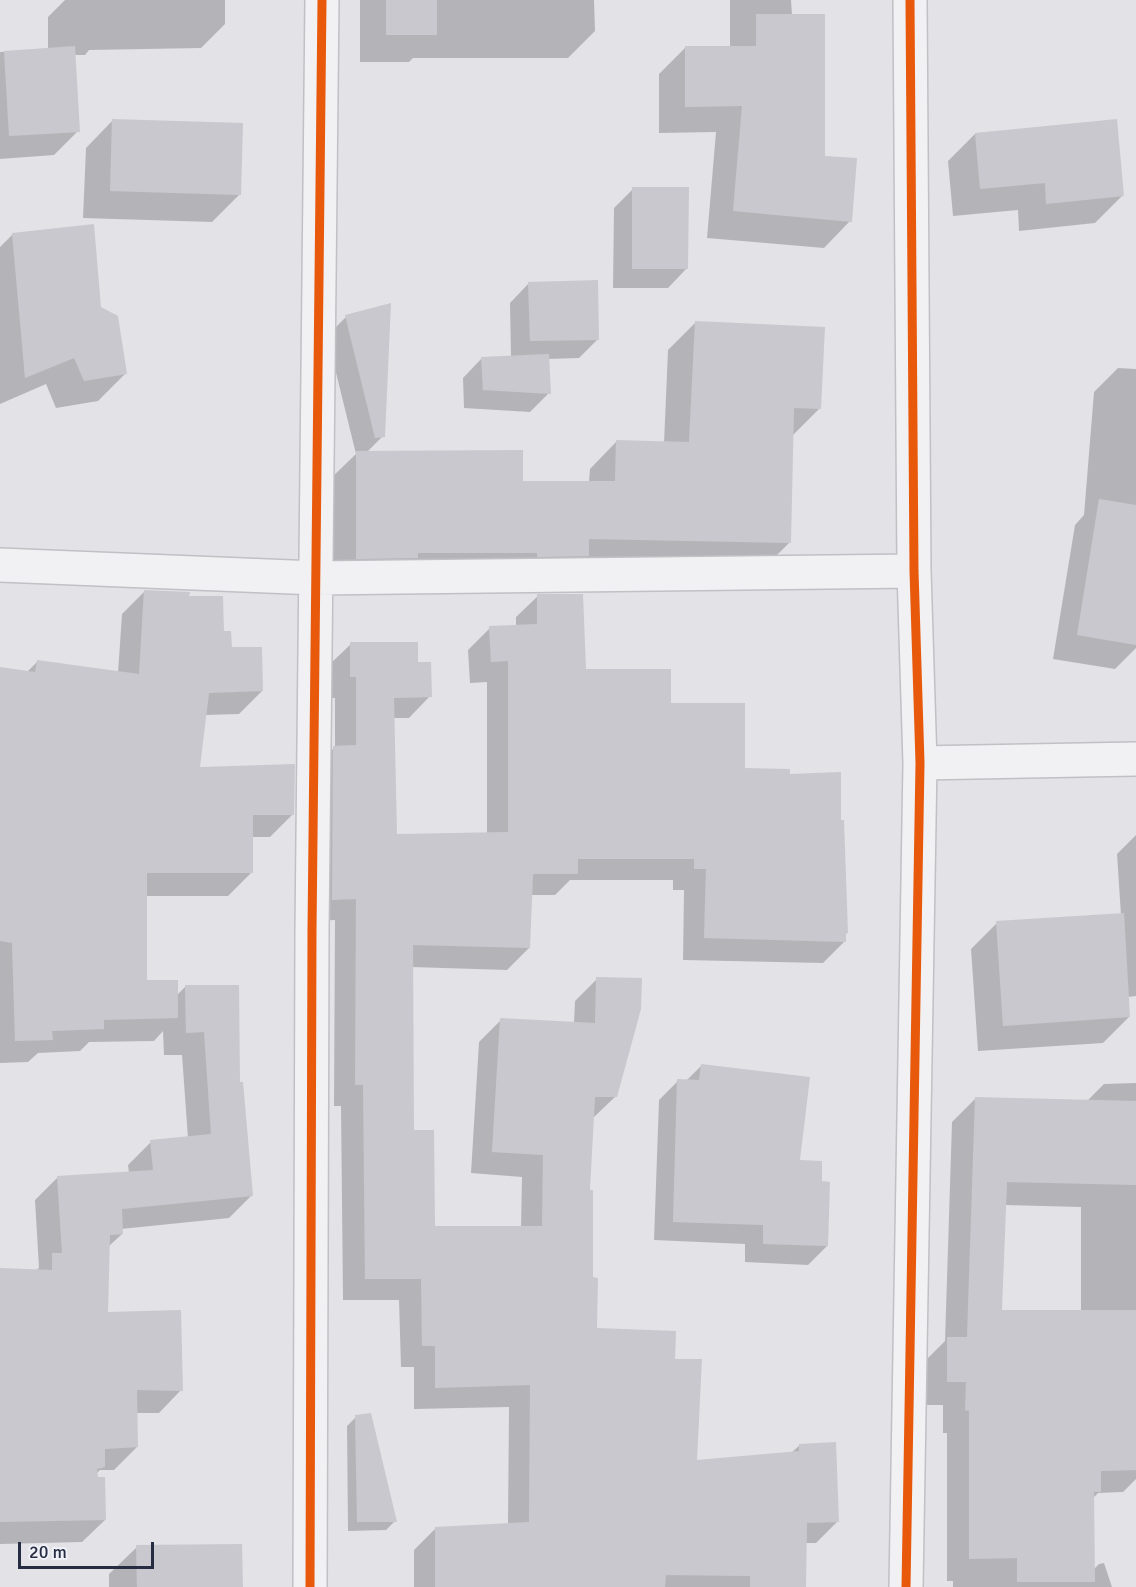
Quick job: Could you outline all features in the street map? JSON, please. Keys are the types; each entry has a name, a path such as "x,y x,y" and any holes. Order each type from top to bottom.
{"street":[{"path":"310,1587 312,930 322,0"},
{"path":"906,1587 920,764 914,571 910,0"},
{"path":"0,565 316,578 914,571"},
{"path":"920,764 1136,759"}],"building":[{"path":"386,0 437,0 437,35 386,35"},
{"path":"756,14 825,14 825,156 857,158 852,222 733,211 742,106 685,107 685,46 756,46"},
{"path":"75,46 80,132 9,136 4,51"},
{"path":"112,119 243,123 241,195 110,191"},
{"path":"1117,119 1124,196 1046,204 1045,183 980,189 975,133"},
{"path":"632,187 689,187 688,269 632,269"},
{"path":"94,224 101,307 118,316 127,374 84,381 74,358 25,378 12,233"},
{"path":"598,280 599,340 530,341 528,282"},
{"path":"391,303 385,437 375,438 345,315"},
{"path":"695,321 825,327 821,409 794,408 791,543 589,539 589,556 537,557 537,553 418,553 418,558 356,559 356,451 523,450 523,481 615,481 616,440 689,442"},
{"path":"549,354 551,394 483,390 481,357"},
{"path":"1099,499 1136,505 1136,645 1077,635"},
{"path":"144,590 190,592 189,596 223,596 224,631 231,631 232,647 262,647 263,691 209,693 200,767 295,764 294,815 253,815 253,873 147,873 147,980 178,980 178,1018 104,1020 104,1029 52,1031 53,1040 15,1041 12,943 0,941 0,667 35,672 37,660 139,674"},
{"path":"537,594 583,594 586,669 671,669 671,703 745,703 745,768 790,769 790,774 841,772 841,820 844,820 848,933 846,933 846,942 704,938 706,869 694,869 694,859 578,859 578,874 533,874 530,948 413,945 414,1130 434,1130 435,1226 542,1226 543,1155 492,1152 500,1018 595,1023 596,977 642,978 641,1009 617,1097 595,1097 590,1190 593,1190 593,1277 598,1278 597,1328 676,1331 675,1359 702,1359 697,1460 799,1451 799,1444 836,1442 839,1522 807,1523 806,1587 750,1587 750,1576 666,1575 665,1587 435,1587 435,1527 529,1522 530,1385 435,1388 435,1346 422,1346 421,1279 365,1279 363,1085 355,1085 356,899 332,900 333,746 356,745 356,677 350,677 350,642 418,642 418,662 431,662 432,697 394,698 397,834 508,832 508,661 491,662 489,626 537,624"},
{"path":"1124,913 1130,1017 1003,1026 996,921"},
{"path":"185,985 239,985 240,1082 243,1082 253,1196 122,1209 123,1234 110,1235 108,1312 181,1310 183,1391 137,1390 138,1447 105,1449 105,1467 97,1469 98,1477 105,1477 106,1520 0,1522 0,1268 52,1270 52,1253 62,1253 57,1176 153,1170 150,1140 211,1134 204,1032 186,1033"},
{"path":"701,1064 810,1077 800,1160 822,1161 822,1181 830,1182 828,1246 763,1244 763,1225 673,1222 677,1079 699,1080"},
{"path":"975,1097 1136,1101 1136,1185 1007,1182 1002,1310 1136,1310 1136,1470 1101,1471 1101,1492 1094,1492 1095,1582 1017,1582 1017,1558 969,1559 969,1411 965,1410 966,1382 947,1382 947,1337 967,1337"},
{"path":"371,1413 397,1522 357,1522 355,1415"},
{"path":"242,1544 243,1587 137,1587 136,1545"}],"cycle path":[{"path":"310,1587 312,930 322,0"},
{"path":"906,1587 920,763 914,571 910,0"}]}
